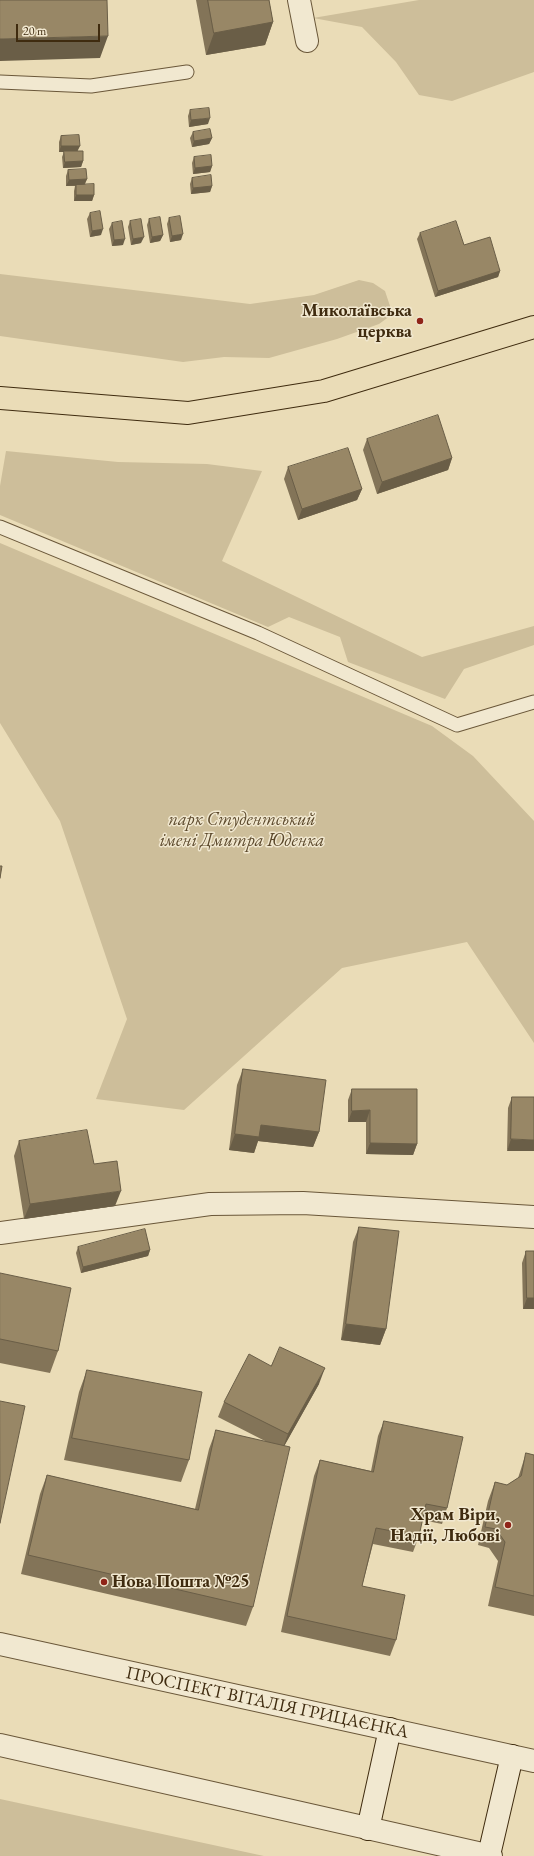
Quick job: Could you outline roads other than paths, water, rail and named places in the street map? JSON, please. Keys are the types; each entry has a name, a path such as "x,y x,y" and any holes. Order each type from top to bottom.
{"main road":[{"path":"0,398 188,413 324,391 534,327"}],"street":[{"path":"300,0 307,41"},
{"path":"0,1233 210,1204 303,1203 534,1217"},
{"name":"ПРОСПЕКТ ВІТАЛІЯ ГРИЦАЄНКА","path":"0,1644 534,1761"},
{"path":"368,1829 390,1730"},
{"path":"0,1745 490,1856 512,1756"}],"lane":[{"path":"0,82 91,86 187,72"},
{"path":"0,527 258,633 457,725 534,702"}],"place":[{"name":"Миколаївська церква","path":"420,321"},
{"name":"Храм Віри, Надії, Любові","path":"508,1525"},
{"name":"Нова Пошта №25","path":"104,1582"}],"park label":[{"name":"парк Студентський імені Дмитра Юденка","path":"242,830"}]}
